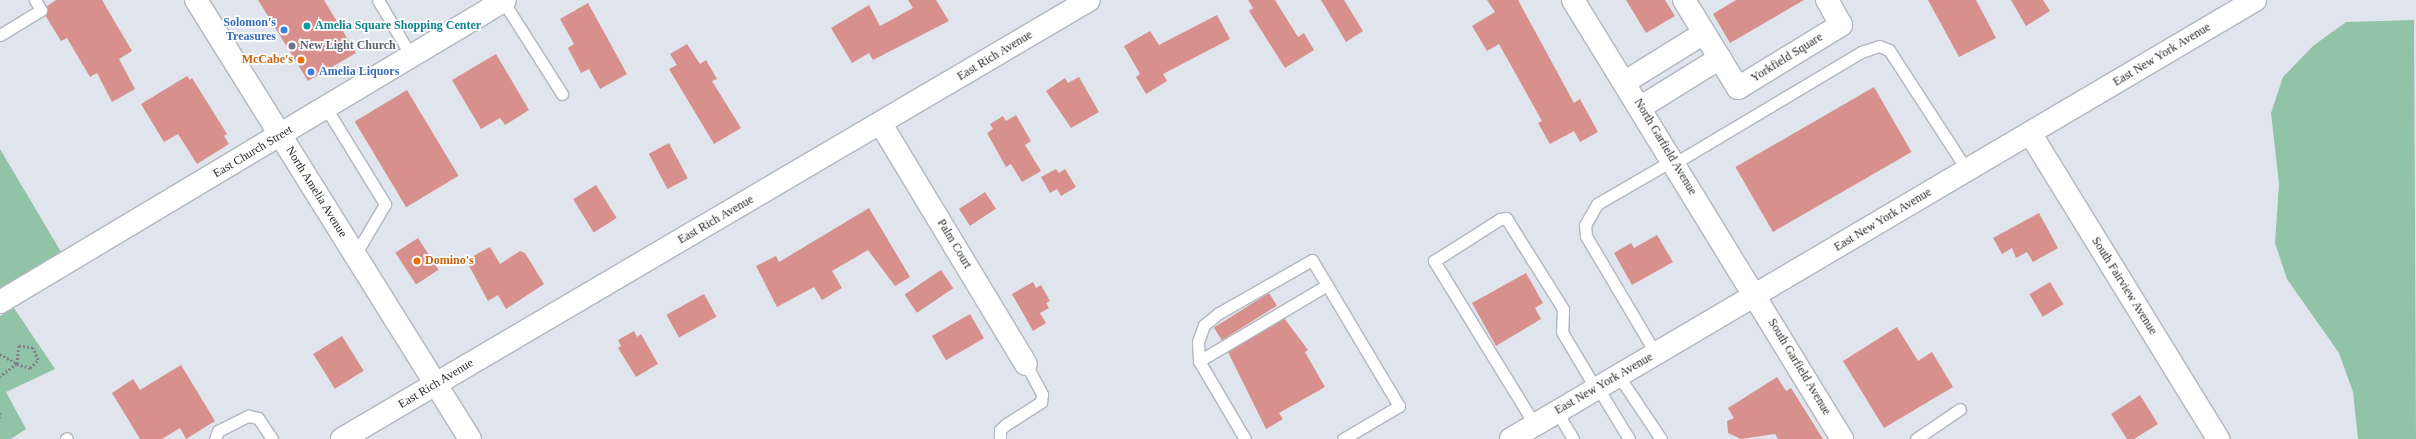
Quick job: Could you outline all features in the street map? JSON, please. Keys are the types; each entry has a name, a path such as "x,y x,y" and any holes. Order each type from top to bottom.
{"street":[{"name":"North Amelia Avenue","path":"196,0 470,439"},
{"name":"East Church Street","path":"0,302 504,0"},
{"name":"East Rich Avenue","path":"342,439 881,124 1089,0"},
{"name":"North Garfield Avenue","path":"1573,0 1756,295"},
{"name":"Yorkfield Square","path":"1690,2 1704,33 1738,88 1841,24 1827,0"},
{"name":"East New York Avenue","path":"1522,434 1597,388 2256,0"},
{"path":"1625,82 1704,33"},
{"path":"1640,107 1720,58"},
{"name":"Palm Court","path":"881,124 1026,364"},
{"name":"South Fairview Avenue","path":"2030,133 2218,439"},
{"name":"South Garfield Avenue","path":"1756,295 1842,439"}],"lane":[{"path":"0,36 41,10 35,0"},
{"path":"378,0 411,56"},
{"path":"504,0 562,94"},
{"path":"1656,354 1586,236 1585,226 1597,204 1674,162 1861,52 1879,46 1889,50 1967,170"},
{"path":"326,108 385,204 355,255"},
{"path":"1522,434 1451,290 1434,261 1500,219 1506,218 1525,246 1562,308 1562,332 1629,439"},
{"path":"1245,439 1199,361 1198,342 1204,325 1218,313 1312,260 1399,406 1343,439"},
{"path":"1199,361 1327,285"},
{"path":"1000,439 1000,430 1005,425 1041,402 1042,394 1026,364"},
{"path":"1618,376 1658,435"},
{"path":"1916,439 1960,409"},
{"path":"1557,412 1573,439"},
{"path":"215,439 218,431 248,416 258,418 272,439"}],"path":[{"path":"0,354 17,364 30,368 38,360 33,348 20,346 17,364 0,377"},
{"path":"0,413 0,418"}],"green space":[{"path":"2414,20 2416,439 2358,439 2353,392 2339,353 2287,279 2275,243 2279,184 2271,113 2283,77 2313,46 2346,22"},
{"path":"0,149 67,262 0,302"},
{"path":"14,308 55,369 6,392 26,429 11,439 0,439 0,316"}],"building":[{"path":"56,0 102,0 132,51 119,59 135,89 112,102 97,73 90,77 67,38 61,41 45,15 47,6"},
{"name":"Amelia Square Shopping Center","path":"258,0 324,0 356,53 308,81"},
{"path":"908,0 936,0 949,21 873,60 869,53 852,63 831,28 869,5 880,26 913,8"},
{"path":"1248,0 1275,0 1298,37 1304,33 1314,50 1285,68 1249,11 1253,8"},
{"path":"1321,0 1344,0 1363,31 1346,42"},
{"path":"1487,0 1518,0 1574,103 1580,99 1598,132 1580,142 1574,131 1550,144 1538,123 1542,121 1499,44 1487,51 1472,26 1495,12"},
{"path":"1626,0 1665,0 1675,16 1646,33"},
{"path":"1736,0 1804,0 1730,43 1713,14"},
{"path":"1928,0 1976,0 1996,38 1959,57"},
{"path":"2011,0 2043,0 2050,11 2026,26"},
{"path":"588,3 627,74 600,89 589,69 581,73 568,48 574,44 560,19"},
{"path":"1217,15 1230,39 1163,74 1167,81 1146,94 1136,77 1140,74 1124,46 1150,31 1159,45"},
{"path":"687,44 700,64 706,60 717,79 712,81 741,128 714,144 669,69 677,65 670,54"},
{"path":"496,54 529,110 505,125 500,118 481,129 452,80"},
{"path":"187,76 190,80 192,78 227,134 224,136 229,144 197,164 178,134 164,142 141,104"},
{"path":"1079,77 1099,112 1071,128 1046,91 1065,78 1068,83"},
{"path":"1874,87 1912,152 1773,232 1735,167"},
{"path":"407,90 459,176 406,207 355,121"},
{"path":"1016,115 1031,141 1025,145 1041,171 1022,182 1011,164 1006,167 987,133 993,129 990,124 1003,116 1006,121"},
{"path":"669,143 688,178 667,189 649,154"},
{"path":"1056,169 1059,173 1065,169 1076,187 1061,196 1057,189 1050,193 1041,177"},
{"path":"596,185 617,218 594,232 573,199"},
{"path":"985,192 996,209 970,226 959,209"},
{"path":"869,208 910,277 895,286 868,250 832,271 842,288 822,300 814,287 777,307 756,266 776,256 779,262"},
{"path":"2039,213 2058,248 2033,262 2027,252 2016,258 2012,248 2002,254 1993,238"},
{"path":"1657,235 1673,262 1632,285 1614,253 1631,243 1634,248"},
{"name":"Domino's","path":"418,238 439,270 416,285 395,253"},
{"path":"490,247 500,264 520,251 525,253 544,284 506,309 498,295 488,301 466,260"},
{"path":"941,270 953,288 917,313 905,295"},
{"path":"1526,273 1543,303 1535,308 1541,319 1496,346 1472,303"},
{"path":"1033,282 1036,288 1041,285 1050,301 1046,303 1049,308 1040,313 1046,323 1033,331 1012,294"},
{"path":"2050,282 2063,304 2043,317 2029,294"},
{"path":"1269,293 1277,306 1222,340 1214,327"},
{"path":"704,294 717,317 679,338 666,315"},
{"path":"970,314 984,338 946,360 932,336"},
{"path":"1284,318 1308,350 1305,352 1325,387 1279,413 1283,419 1266,429 1228,352"},
{"path":"1897,327 1918,361 1932,352 1953,387 1884,428 1843,361"},
{"path":"634,331 637,337 641,334 658,364 636,377 618,348 621,346 618,340"},
{"path":"342,336 364,371 335,389 313,354"},
{"path":"181,365 215,421 186,439 180,428 162,439 140,439 112,393 133,379 140,390"},
{"path":"1777,377 1786,391 1791,388 1823,439 1778,439 1775,434 1741,439 1728,433 1727,421 1734,418 1728,408"},
{"path":"2140,395 2158,424 2134,439 2127,439 2111,414"}],"place":[{"name":"Amelia Square Shopping Center","path":"307,26"},
{"name":"Solomon's Treasures","path":"284,30"},
{"name":"New Light Church","path":"292,46"},
{"name":"McCabe's","path":"301,60"},
{"name":"Amelia Liquors","path":"311,72"},
{"name":"Domino's","path":"417,261"}]}
